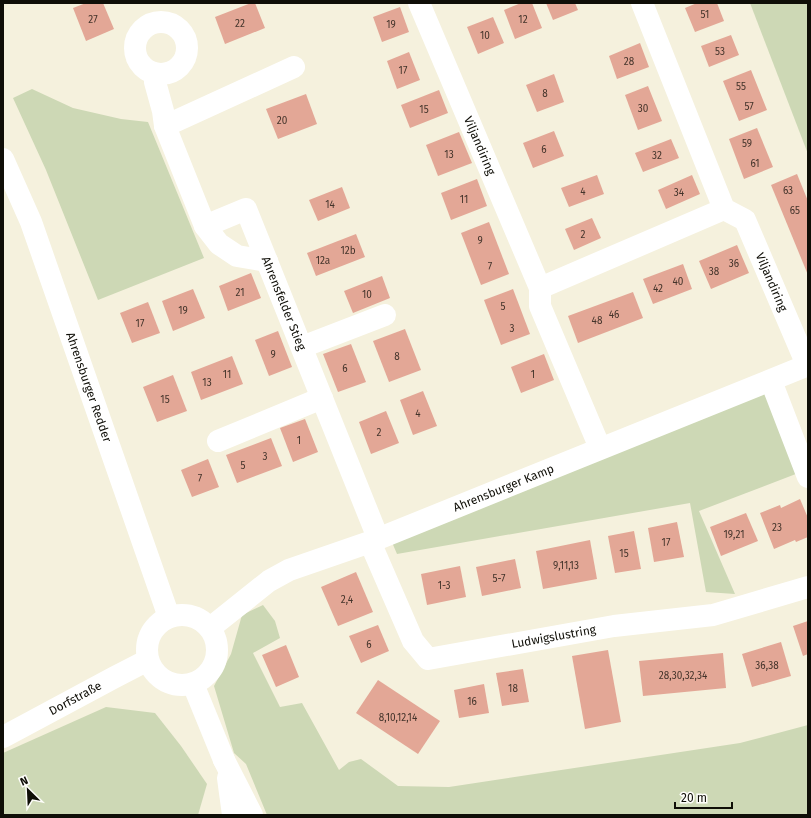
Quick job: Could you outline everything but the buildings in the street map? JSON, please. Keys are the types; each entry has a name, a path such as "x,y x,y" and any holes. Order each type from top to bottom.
{"street":[{"name":"Viljandiring","path":"419,3 540,288 540,306 600,448"},
{"path":"540,288 724,209 642,3"},
{"path":"165,126 294,67"},
{"path":"156,74 155,82 163,111 165,126 205,226 219,244 237,256 267,261"},
{"name":"Ahrensburger Redder","path":"4,164 31,222 169,617"},
{"name":"Ahrensfelder Stieg","path":"205,226 246,209 322,398 374,540"},
{"name":"Viljandiring","path":"724,209 745,220 808,365"},
{"path":"302,347 385,315"},
{"name":"Ahrensburger Kamp","path":"210,628 269,581 290,570 374,540 808,365"},
{"path":"771,381 808,477"},
{"path":"218,441 322,398"},
{"name":"Ludwigslustring","path":"374,540 412,641 428,659 614,626 713,615 808,587"},
{"path":"180,615 191,616 201,620 210,628 216,637 218,648 216,660 212,670 204,678 193,684 179,685 166,682 155,673 148,660 148,645 153,630 160,623 169,617 180,615"},
{"name":"Dorfstraße","path":"3,737 148,660"},
{"path":"193,684 224,760 252,815"},
{"path":"224,760 234,815"}],"green space":[{"path":"750,3 808,3 808,154"},
{"path":"32,89 73,108 121,119 148,122 204,258 98,300 46,170 13,98"},
{"path":"769,389 801,472 699,511 735,594 706,592 690,503 397,554 391,540"},
{"path":"263,605 275,621 280,638 253,653 280,707 302,703 339,770 349,762 361,759 398,786 449,787 740,743 808,725 808,815 267,815 246,764 234,753 214,686 231,654 242,615"},
{"path":"106,707 155,713 181,746 207,784 198,815 3,815 3,753"}]}
